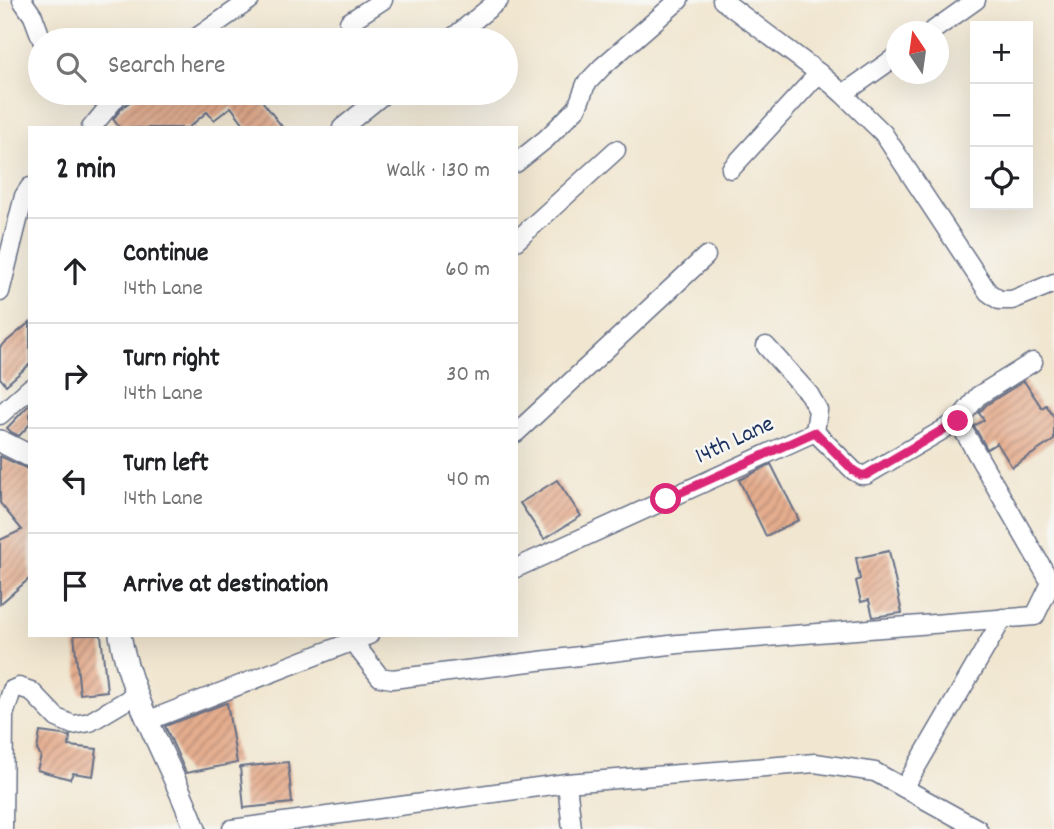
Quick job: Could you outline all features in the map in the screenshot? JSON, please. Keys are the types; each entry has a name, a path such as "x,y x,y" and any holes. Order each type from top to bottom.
{"street":[{"path":"22,0 33,16 37,28"},
{"path":"210,28 250,0"},
{"path":"349,22 383,0"},
{"path":"465,28 499,0"},
{"path":"518,161 546,139 577,108 586,85 603,67 679,0"},
{"path":"722,0 819,73 883,133 988,292 999,300 1012,300 1054,283"},
{"path":"946,21 976,0"},
{"path":"843,94 886,64"},
{"path":"732,169 819,73"},
{"path":"93,126 110,105"},
{"path":"344,126 370,105"},
{"path":"518,239 616,150"},
{"path":"0,292 24,196 28,190"},
{"path":"518,431 706,257"},
{"path":"766,346 809,394 818,410 815,432"},
{"path":"147,721 358,638 380,677 392,680 678,643 1035,616 1051,583 958,421 978,396 1032,362"},
{"path":"0,415 28,390"},
{"name":"14th Lane","path":"518,567 815,432 854,471 866,475 958,421"},
{"path":"0,441 28,455"},
{"path":"904,788 1003,618"},
{"path":"120,637 129,671 147,721 195,829"},
{"path":"3,829 4,715 12,690 19,687 31,691 57,718 73,725 90,722 137,694"},
{"path":"232,829 567,783 815,762 875,772 978,829"},
{"path":"567,783 572,829"}],"building":[{"path":"265,105 281,126 245,126 231,107 214,120 207,112 190,126 118,126 113,119 123,107"},
{"path":"28,324 28,366 6,385 0,378 0,347"},
{"path":"1024,381 1042,408 1046,405 1054,417 1054,440 1012,467 997,443 987,449 974,426 984,420 979,413 986,405"},
{"path":"28,406 28,426 19,436 7,428"},
{"path":"0,456 28,469 28,580 0,604 0,540 22,530 0,503"},
{"path":"771,464 799,520 766,536 739,480"},
{"path":"557,480 581,516 544,539 520,503"},
{"path":"889,551 902,613 873,617 869,600 861,602 856,581 860,579 856,558"},
{"path":"74,637 101,637 107,691 80,694"},
{"path":"227,703 237,763 186,773 165,726"},
{"path":"40,732 70,736 69,746 97,749 93,776 73,773 70,779 37,770 41,756 37,750"},
{"path":"288,762 292,803 244,808 240,767"}],"route":[{"path":"666,499 815,432 854,471 866,475 958,421"}]}
